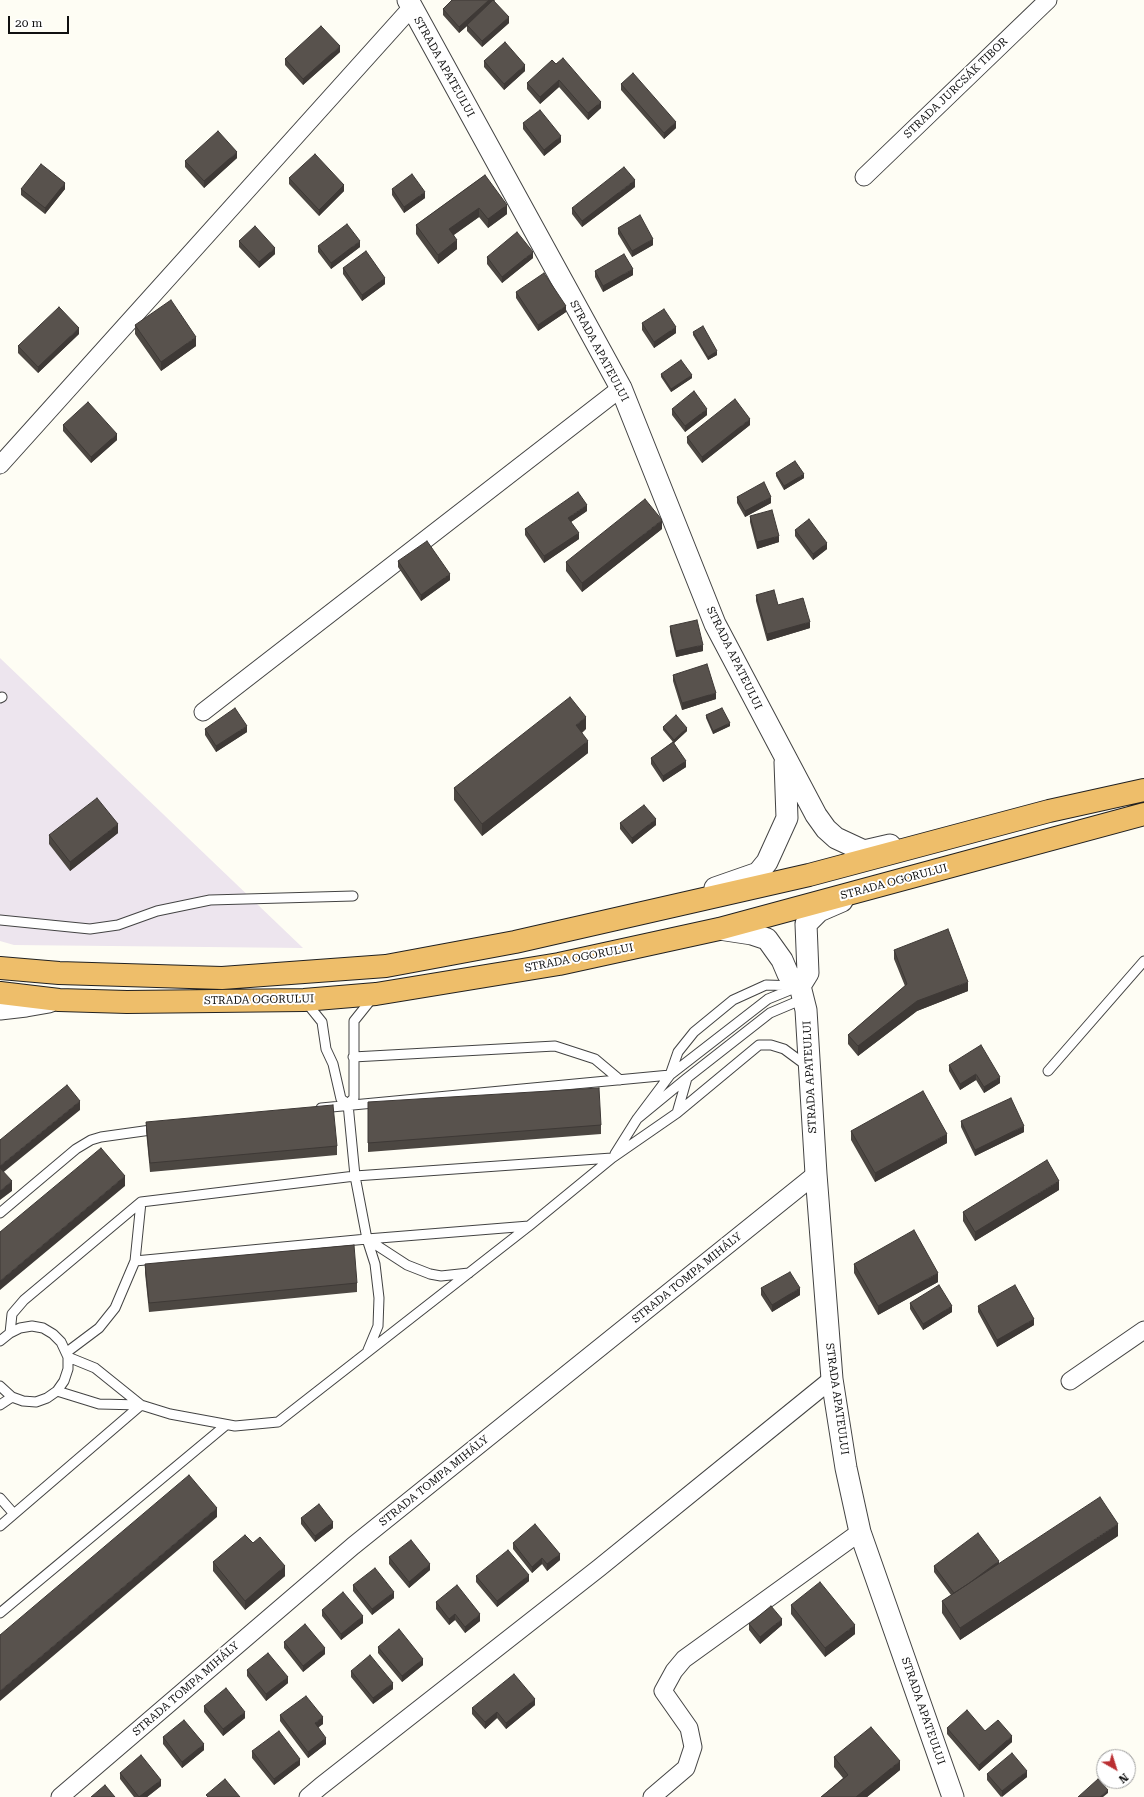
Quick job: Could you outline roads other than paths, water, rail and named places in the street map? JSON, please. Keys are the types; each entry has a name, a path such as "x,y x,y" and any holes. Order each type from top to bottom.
{"highway":[{"name":"STRADA OGORULUI","path":"0,968 59,973 222,978 386,966 515,942 809,874 1049,811 1144,790"},
{"name":"STRADA OGORULUI","path":"0,993 59,1000 127,1002 304,1000 376,994 559,964 719,929 1144,814"}],"street":[{"name":"STRADA JURCSÁK TIBOR","path":"864,177 1048,0"},
{"name":"STRADA APATEULUI","path":"410,4 621,388 715,624 785,758 816,815 826,829 836,838 864,851 892,845 925,835 1049,811"},
{"path":"0,465 410,4"},
{"path":"203,712 621,388"},
{"name":"STRADA APATEULUI","path":"652,910 758,873 767,862 787,818 785,758"},
{"path":"801,992 808,973 806,924 819,911 866,890"},
{"path":"719,929 752,934 767,939 782,960 788,974 801,992"},
{"name":"STRADA APATEULUI","path":"801,992 806,1010 816,1174 832,1379 846,1468 860,1532 953,1797"},
{"path":"0,1009 59,1000"},
{"name":"STRADA TOMPA MIHÁLY","path":"60,1797 353,1546 816,1174"},
{"path":"1070,1381 1144,1330"},
{"path":"308,1797 599,1568 832,1379"},
{"path":"652,1797 686,1768 693,1747 689,1728 663,1691 674,1671 684,1659 860,1532"}],"lane":[{"path":"0,920 90,929 118,926 156,911 210,900 353,896"},
{"path":"1048,1070 1144,961"},
{"path":"670,1075 678,1052 690,1037 733,1000 766,985 801,992"},
{"path":"612,1158 637,1119 670,1075 768,999 801,992"},
{"path":"637,1119 770,1013 801,992"},
{"path":"348,1104 354,1098 354,1021 376,994"},
{"path":"304,1000 322,1022 326,1049 332,1064 341,1099 348,1104 355,1176 367,1238 374,1264 379,1298 378,1326 368,1352"},
{"path":"57,1390 99,1404 141,1406 170,1414 226,1425 235,1426 278,1422 470,1273 612,1158 677,1113 759,1045 771,1045 784,1049 809,1067"},
{"path":"353,1057 555,1046 595,1059 620,1080"},
{"path":"310,1109 348,1104 670,1075"},
{"path":"677,1113 687,1078"},
{"path":"0,1213 71,1153 90,1140 101,1137 171,1128"},
{"path":"10,1332 12,1314 24,1300 141,1202 355,1176 612,1158"},
{"path":"67,1355 99,1328 115,1308 135,1261 141,1202"},
{"path":"135,1261 367,1238 529,1226"},
{"path":"367,1238 407,1265 430,1274 441,1276 470,1273"},
{"path":"0,1341 10,1332 26,1327 43,1328 53,1334 61,1342 67,1355 68,1369 64,1380 57,1390 47,1398 36,1402 23,1401 12,1397 0,1386"},
{"path":"67,1355 95,1368 141,1406"},
{"path":"0,1404 12,1397"},
{"path":"0,1526 141,1406"},
{"path":"0,1613 226,1425"},
{"path":"0,1498 14,1514"}]}
